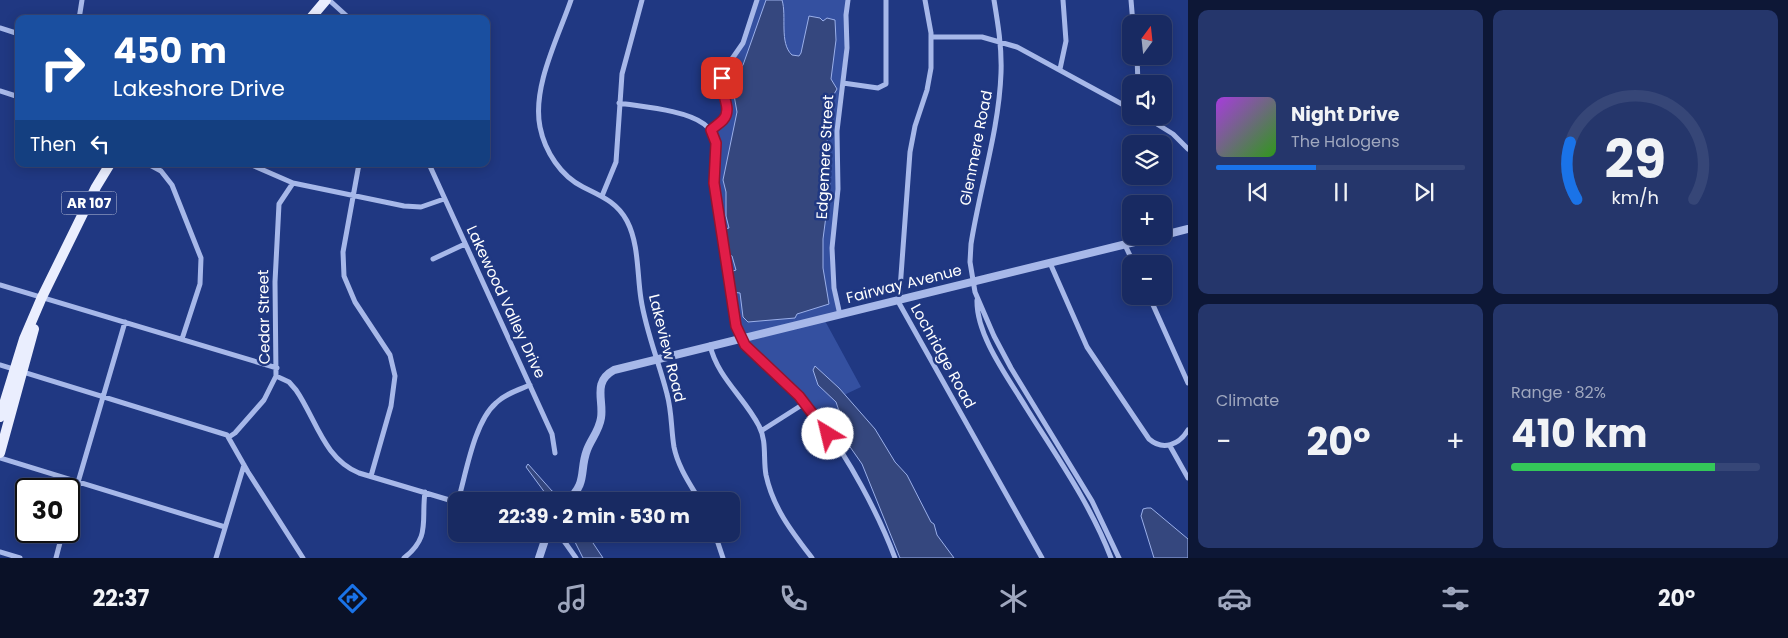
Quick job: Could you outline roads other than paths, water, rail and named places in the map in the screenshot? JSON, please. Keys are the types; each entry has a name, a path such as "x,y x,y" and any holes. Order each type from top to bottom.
{"main road":[{"path":"314,15 327,0"},
{"name":"AR 107","path":"0,453 19,371 24,339 42,297 96,187 108,167"},
{"name":"AR 107","path":"0,418 19,371"}],"street":[{"path":"80,15 82,0"},
{"path":"327,0 345,15"},
{"name":"Lakeview Road","path":"571,0 542,84 538,103 540,126 545,144 559,168 578,184 602,196 616,206 629,224 633,239 644,317 668,398 677,459 695,492"},
{"path":"602,196 616,162 619,103 624,63 642,0"},
{"path":"711,130 725,118 727,112 720,83 724,72 743,43 758,0"},
{"name":"Edgemere Street","path":"840,315 834,288 832,257 838,189 837,131 847,48 848,0"},
{"path":"842,83 878,88 886,84 886,0"},
{"name":"Lochridge Road","path":"924,0 931,37 930,78 910,152 898,300 1042,558"},
{"name":"Glenmere Road","path":"994,0 1000,41 1001,71 998,99 971,244 973,281 981,320 993,353 1086,504 1111,558"},
{"path":"1060,70 1066,41 1063,0"},
{"path":"1131,0 1132,15"},
{"path":"0,28 15,33"},
{"path":"931,37 969,36 1000,41 1029,52 1122,104"},
{"path":"0,91 15,96"},
{"path":"619,103 689,117 711,130 716,143 714,183 734,318 741,338 752,353 805,403 822,423 878,518 894,558"},
{"path":"1159,125 1174,134 1188,149"},
{"path":"154,167 161,171 172,185 201,258 200,284 182,339"},
{"path":"256,167 293,183 412,207 428,205 444,198"},
{"path":"358,167 342,252 344,276 355,302 390,355 395,376 391,406 371,476"},
{"name":"Lakewood Valley Drive","path":"430,167 552,434 555,453"},
{"name":"Cedar Street","path":"229,437 264,400 276,376 275,282 279,204 293,183"},
{"path":"1172,233 1188,230"},
{"path":"432,259 465,244"},
{"path":"1125,245 1130,255"},
{"name":"Fairway Avenue","path":"574,492 580,485 586,450 600,426 602,411 600,387 602,381 614,370 1125,245"},
{"path":"1050,263 1096,362 1149,439 1160,445 1170,446 1181,440 1188,430"},
{"path":"0,285 277,368"},
{"name":"Glenmere Road","path":"977,299 1011,368 1099,514 1119,558"},
{"path":"1153,305 1188,383"},
{"path":"79,478 125,322"},
{"path":"710,345 716,363 761,431 766,475 771,493 784,520 812,558"},
{"path":"0,365 224,432 229,437 244,465 303,558"},
{"path":"276,376 289,382 296,390 329,449 339,461 355,471 448,499"},
{"path":"460,492 486,414 501,398 530,384"},
{"path":"761,431 805,403"},
{"path":"1170,446 1188,478"},
{"path":"0,458 65,478"},
{"path":"216,558 244,465"},
{"path":"80,483 226,527"},
{"path":"404,558 416,548 423,535 425,492"},
{"path":"539,558 544,542"},
{"path":"565,542 576,558"},
{"path":"718,542 723,558"},
{"path":"56,558 60,543"},
{"path":"0,552 20,558"}]}
